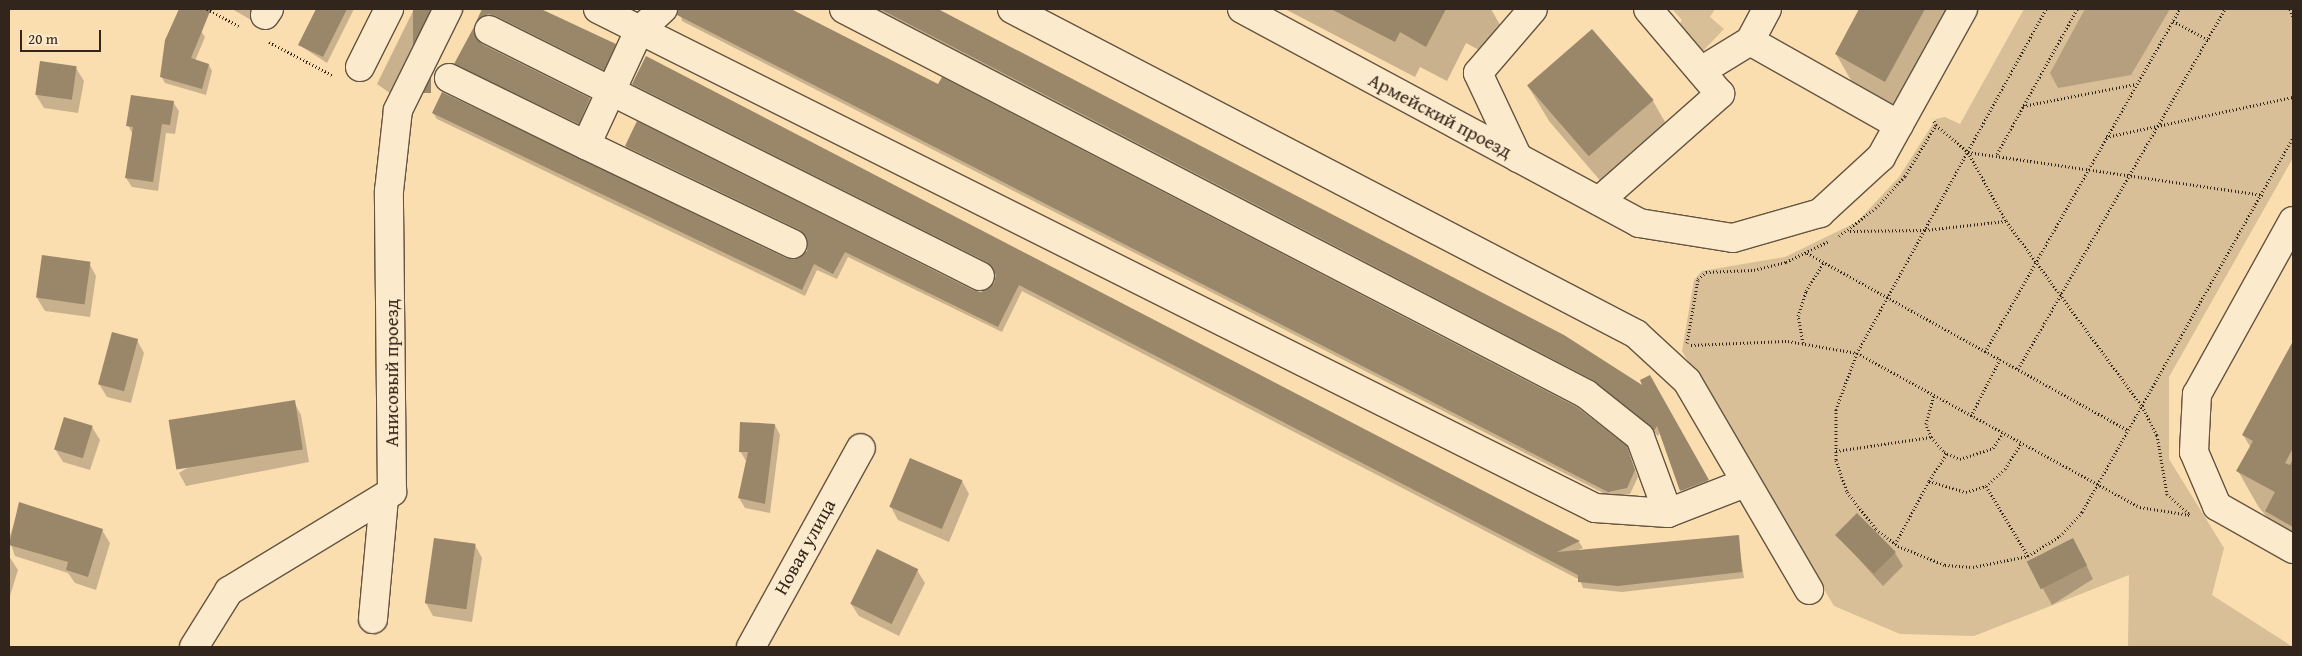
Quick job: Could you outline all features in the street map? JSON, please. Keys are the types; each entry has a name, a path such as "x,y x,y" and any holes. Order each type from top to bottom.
{"street":[{"path":"349,72 389,9"},
{"name":"Анисовый проезд","path":"384,497 392,492 390,191 398,110 448,9"},
{"path":"598,9 1595,508 1668,513 1745,483"},
{"path":"586,145 639,31 663,9"},
{"path":"844,9 1586,394 1640,436 1668,513"},
{"path":"1012,9 1636,334 1687,381 1809,590"},
{"name":"Армейский проезд","path":"1242,9 1639,223 1733,238 1820,214 1881,158 1963,9"},
{"path":"1518,158 1478,73 1533,9"},
{"path":"1599,201 1720,94 1648,9"},
{"path":"1701,71 1750,41 1767,9"},
{"path":"489,30 980,276"},
{"path":"1750,41 1899,126"},
{"path":"449,78 793,244"},
{"path":"2293,221 2197,394 2194,452 2217,506 2293,549"},
{"name":"Новая улица","path":"750,647 861,448"},
{"path":"373,619 384,497"},
{"path":"194,647 229,591 384,497"}],"path":[{"path":"207,9 242,27"},
{"path":"2046,9 1857,353 1836,409 1836,452 1847,492 1876,529 1895,544 1946,565 2000,565 2028,556 2060,536 2082,512 2293,137"},
{"path":"1997,154 2077,9"},
{"path":"1985,352 2105,137 2180,9"},
{"path":"2018,370 2059,294 2159,126 2225,9"},
{"path":"2290,9 2293,17"},
{"path":"264,20 349,72"},
{"path":"2173,21 2208,40"},
{"path":"2023,106 2137,84"},
{"path":"2105,137 2293,97"},
{"path":"1936,125 1968,152 2006,221 2142,406"},
{"path":"1968,152 1997,154 2262,194"},
{"path":"1849,231 1925,230 2006,221"},
{"path":"1806,253 2128,430"},
{"path":"1803,343 1798,316 1806,291 1824,262"},
{"path":"1649,346 1803,343 1857,353 2097,486 2140,507 2191,515"},
{"path":"1971,416 2000,360"},
{"path":"1934,395 1926,424 1931,437 1947,453 1960,459 1978,456 1992,448 2003,433"},
{"path":"1836,452 1931,437"},
{"path":"1929,481 1966,492 1986,486 2005,469 2021,443"},
{"path":"1895,544 1929,481 1947,453"},
{"path":"1986,486 2028,556"}],"shaded area":[{"path":"1672,9 1715,9 1710,17 1724,29 1701,53 1675,33 1682,20"},
{"path":"2024,9 2293,9 2293,158 2169,377 2169,459 2224,548 2212,595 2293,647 2128,647 2129,575 1974,636 1900,634 1834,606 1682,351 1694,280 1702,271 1785,257 1857,222 1899,177 1936,119 1945,117 1960,124"},
{"path":"2085,9 2170,9 2131,75 2058,88 2050,73"}],"building":[{"path":"179,9 211,9 191,58 209,64 202,89 160,77 165,40"},
{"path":"316,9 347,9 323,57 298,45"},
{"path":"413,9 431,9 431,93 413,93"},
{"path":"482,9 541,9 616,44 604,70 496,16 488,14 476,22"},
{"path":"678,9 791,9 938,84 942,77 1577,407 1627,446 1635,470 1627,488 1608,492 677,15"},
{"path":"880,9 938,9 1564,335 1642,385 1640,380 1650,375 1709,480 1680,491 1657,426 1654,431 1593,380"},
{"path":"1331,9 1446,9 1426,47 1400,32 1395,42"},
{"path":"1859,9 1925,9 1885,82 1835,54"},
{"path":"475,25 476,38 482,44 590,98 579,124 454,64"},
{"path":"1592,29 1654,100 1589,156 1527,85"},
{"path":"646,56 1580,541 1557,552 1739,535 1742,572 1618,586 1578,582 1578,575 1019,285 998,327 845,252 833,274 814,264 802,290 432,113 442,92 786,258 795,259 807,251 808,242 800,230 625,146 637,121 973,290 981,292 994,283 996,275 987,262 632,84"},
{"path":"40,61 77,66 72,100 35,95"},
{"path":"131,95 174,101 170,125 162,124 153,182 125,178 133,127 126,126"},
{"path":"42,255 91,262 85,304 36,298"},
{"path":"112,332 138,339 124,391 98,384"},
{"path":"2293,341 2293,448 2285,463 2290,465 2293,459 2293,527 2265,511 2275,492 2236,471 2253,441 2242,435"},
{"path":"295,400 303,449 176,469 169,420"},
{"path":"64,417 93,426 83,458 54,450"},
{"path":"740,422 775,424 765,504 738,498 748,452 739,452"},
{"path":"910,458 962,480 942,529 889,507"},
{"path":"19,502 103,529 88,577 66,570 68,562 9,545"},
{"path":"1857,513 1896,552 1874,574 1835,535"},
{"path":"434,538 476,544 466,609 425,603"},
{"path":"2073,538 2087,566 2041,589 2027,562"},
{"path":"877,549 918,569 892,624 850,604"}]}
